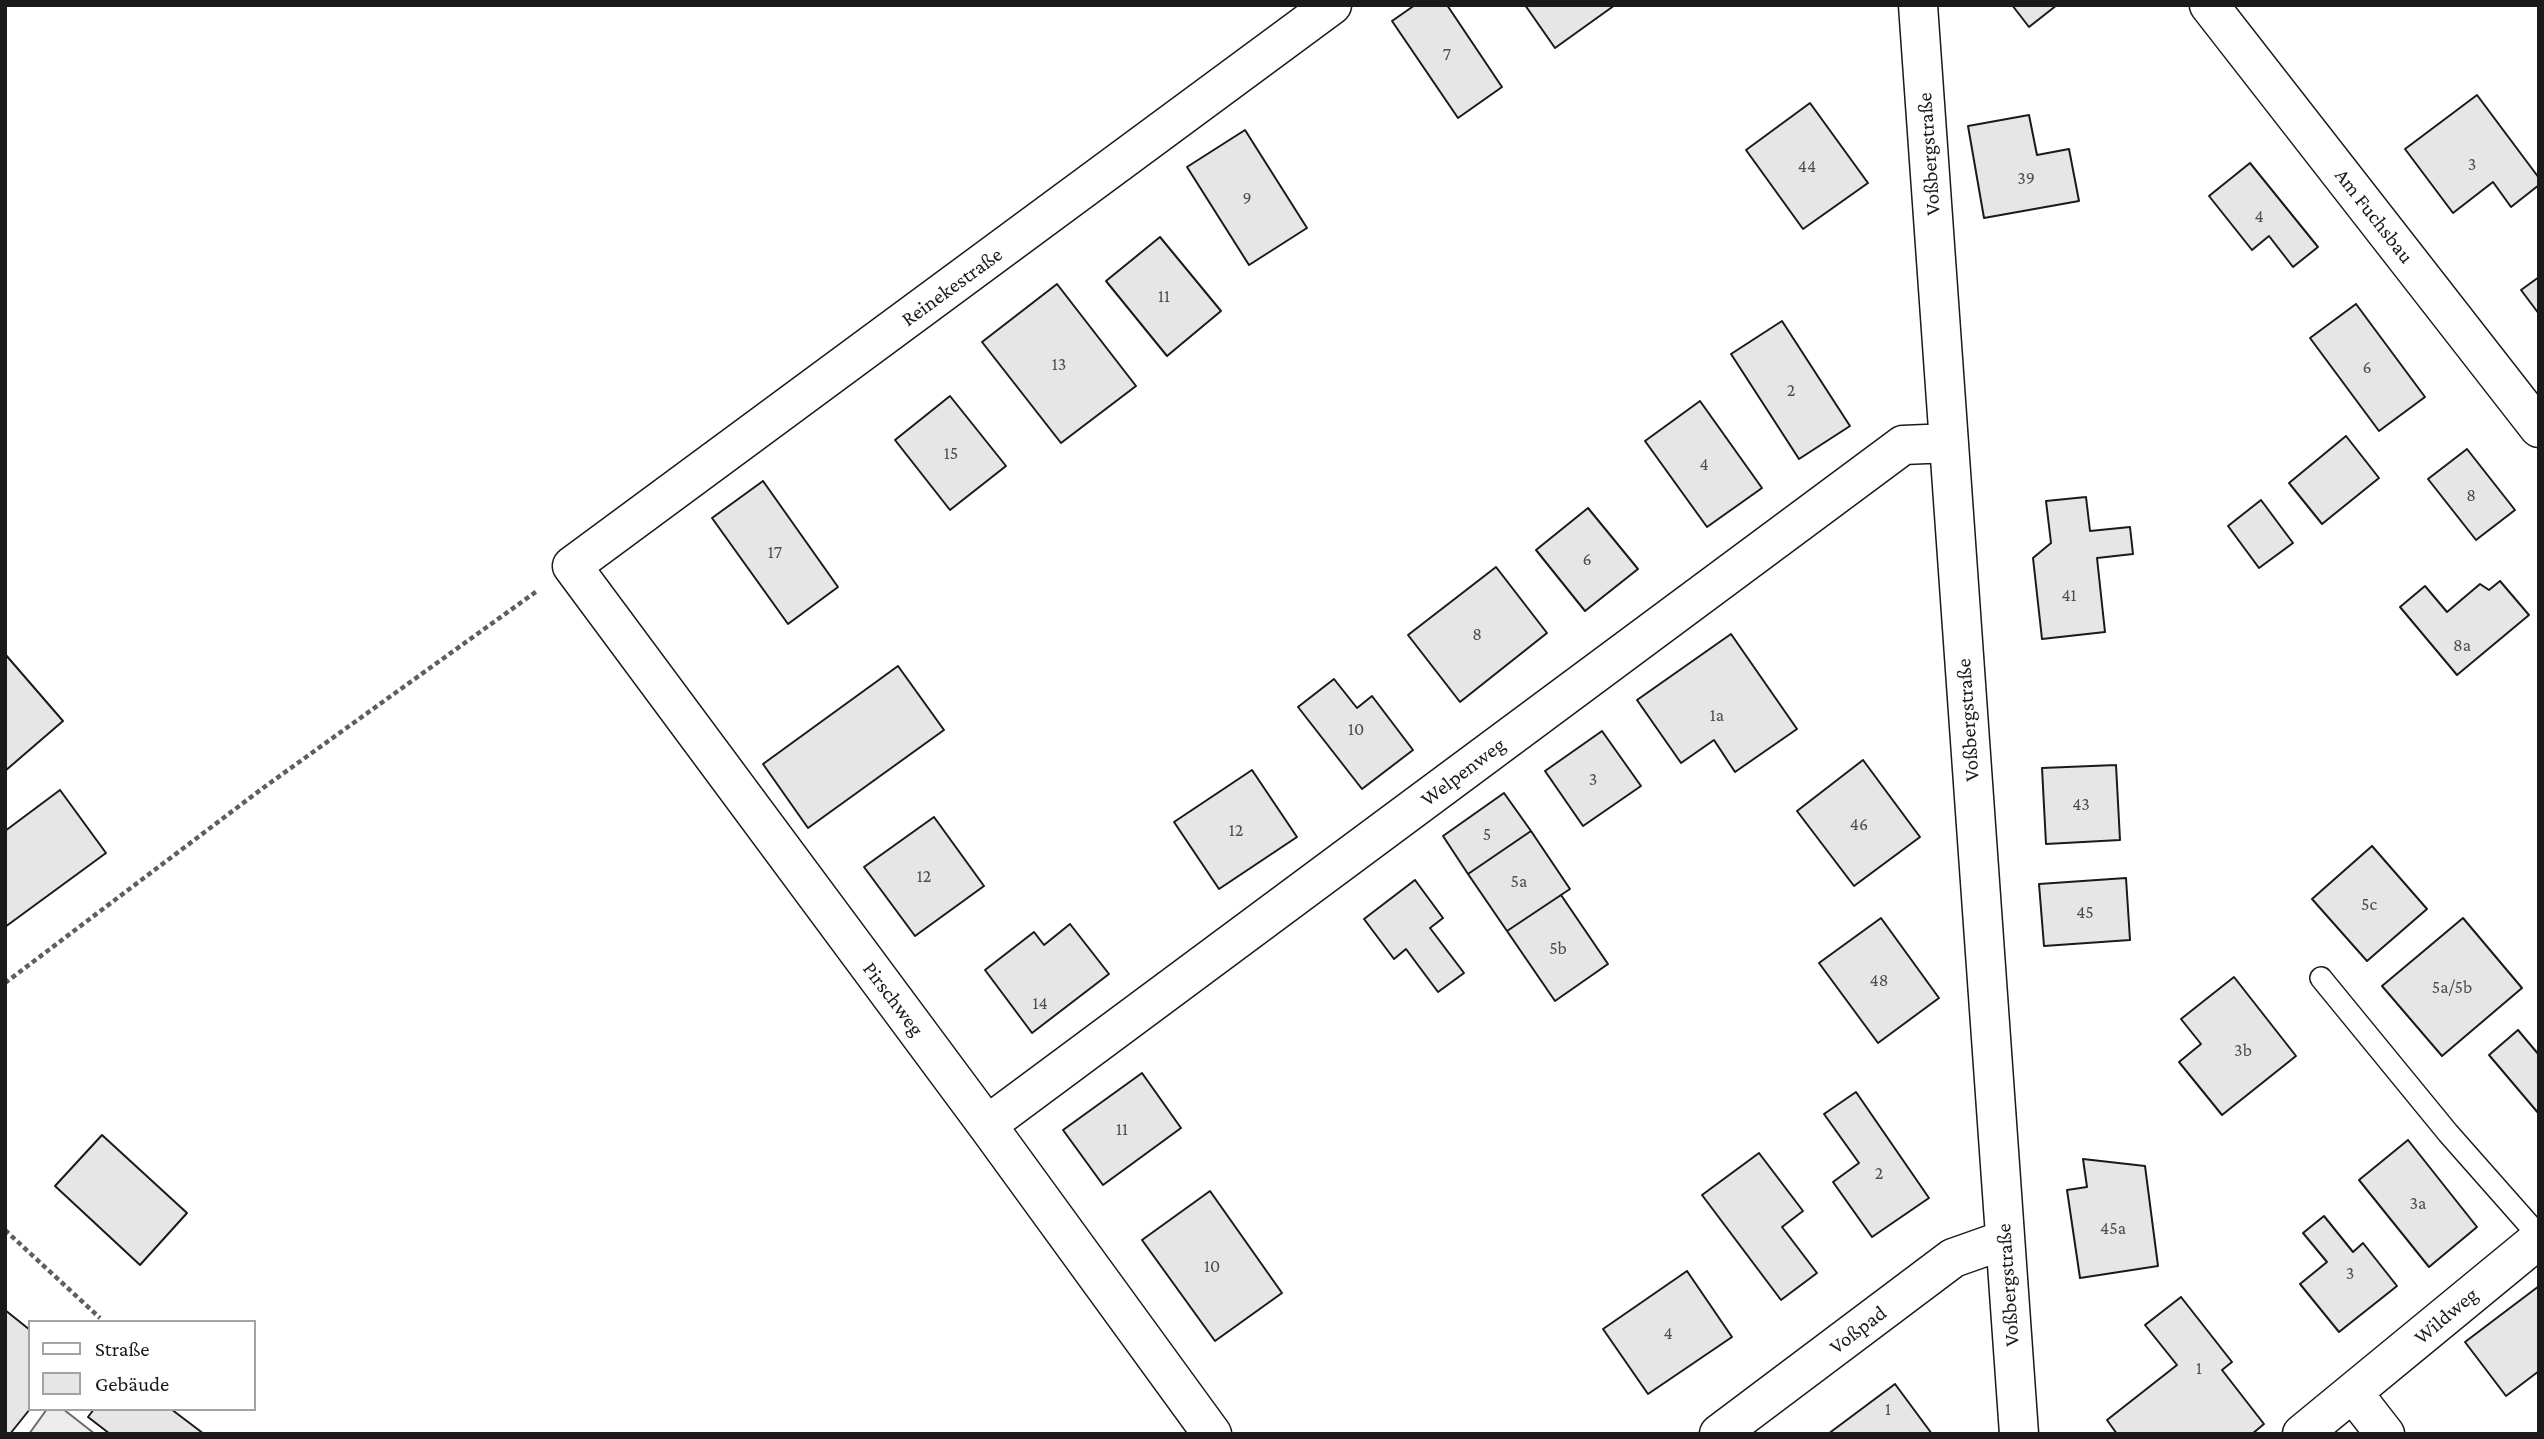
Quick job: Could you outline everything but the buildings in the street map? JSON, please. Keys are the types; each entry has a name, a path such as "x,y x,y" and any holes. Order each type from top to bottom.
{"street":[{"name":"Reinekestraße","path":"572,566 1332,5"},
{"name":"Voßbergstraße","path":"1918,5 2019,1434"},
{"name":"Am Fuchsbau","path":"2209,5 2539,428"},
{"name":"Welpenweg","path":"987,1125 1903,445 1949,443"},
{"name":"Pirschweg","path":"572,566 987,1125 1212,1434"},
{"name":"Wildweg","path":"2302,1434 2539,1238"},
{"name":"Voßpad","path":"1719,1434 1953,1258 2004,1240"},
{"path":"2353,1393 2385,1434"}],"lane":[{"path":"2321,978 2448,1133 2539,1238"}],"path":[{"path":"5,983 263,788 572,566"},
{"path":"5,1230 100,1318"}],"shaded area":[{"path":"46,1411 66,1411 95,1434 29,1434"}]}
